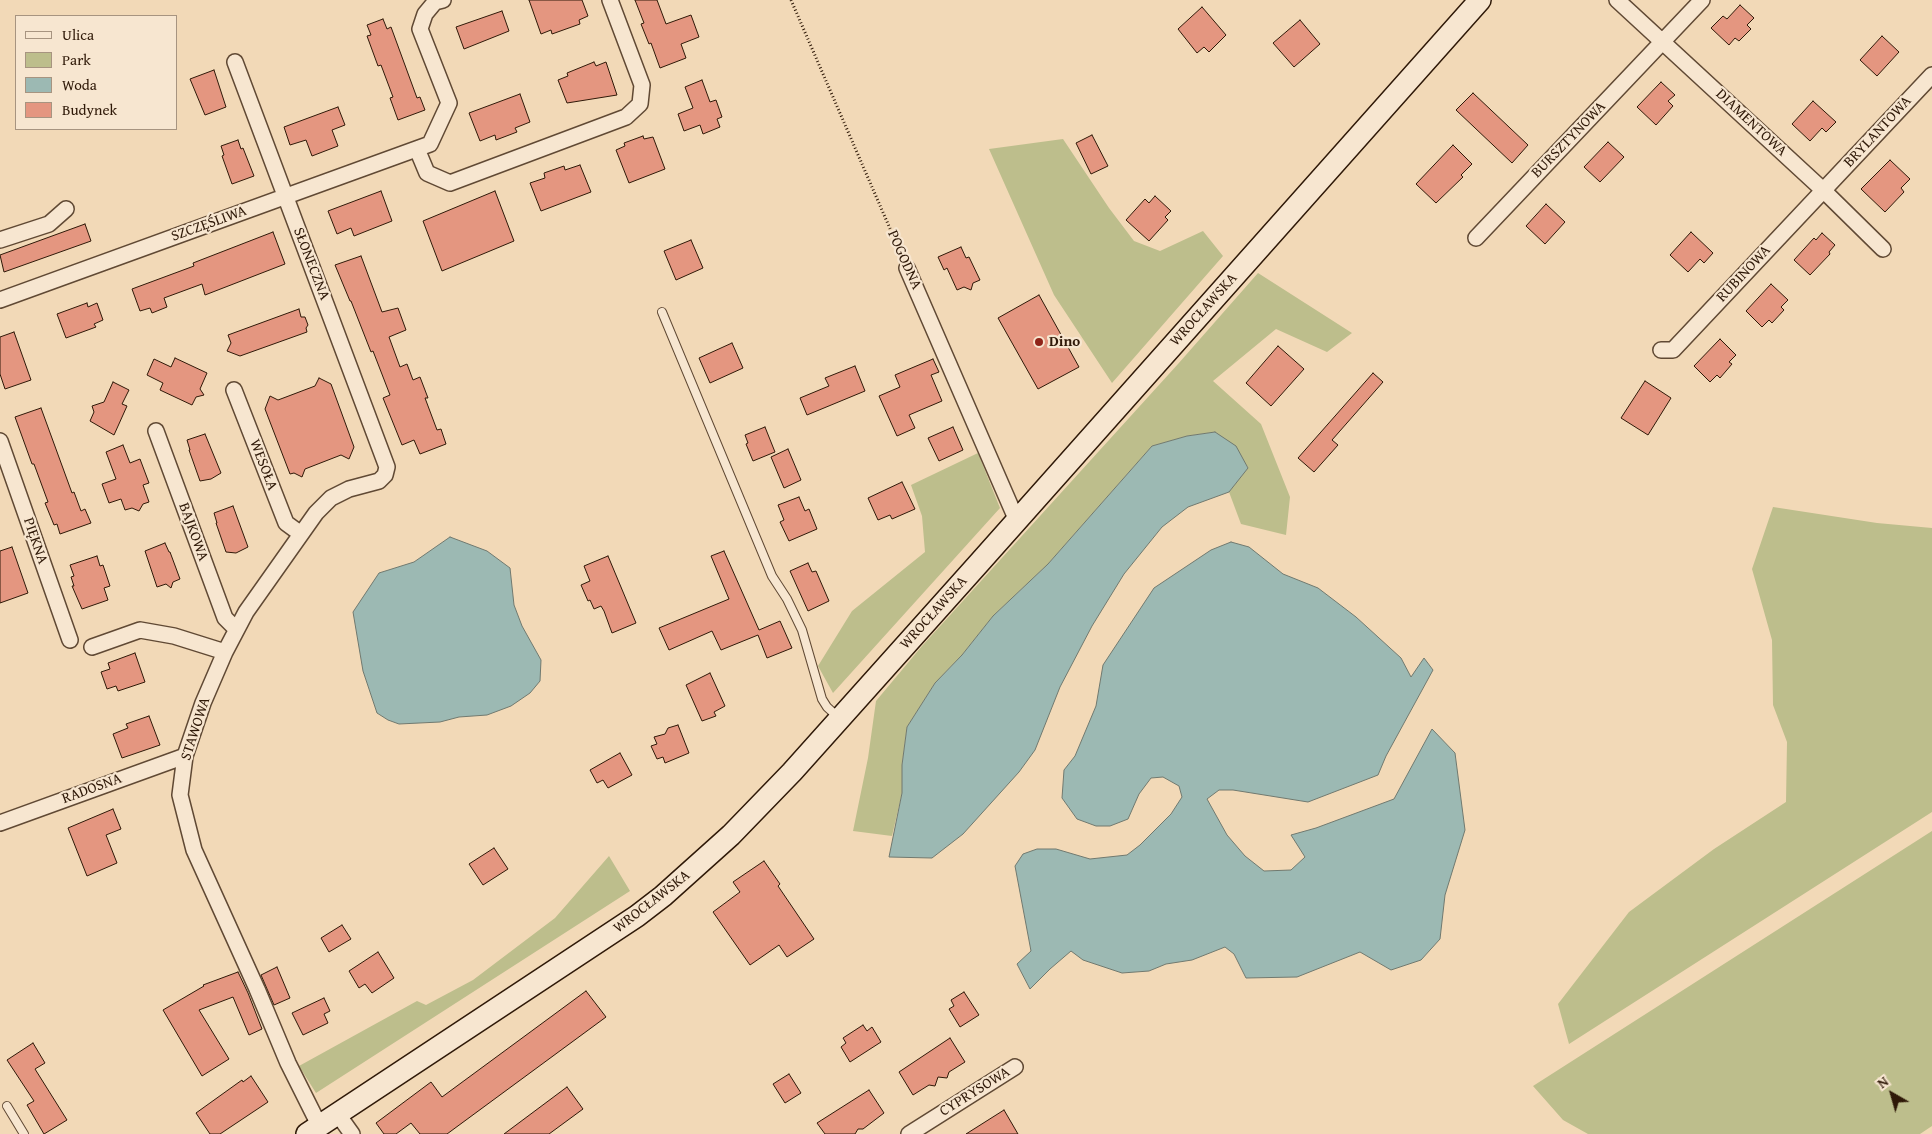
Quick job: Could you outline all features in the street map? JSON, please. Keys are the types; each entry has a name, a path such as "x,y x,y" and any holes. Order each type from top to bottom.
{"main road":[{"name":"WROCŁAWSKA","path":"313,1130 561,967 662,896 731,835 792,772 1480,0"}],"street":[{"name":"SZCZĘŚLIWA","path":"0,300 430,144 449,104 420,29 425,14 435,2 443,0"},
{"path":"417,149 426,173 450,183 626,117 640,104 642,85 610,0"},
{"name":"DIAMENTOWA","path":"1617,0 1823,190 1883,249"},
{"name":"BURSZTYNOWA","path":"1476,238 1702,0"},
{"name":"SŁONECZNA","path":"235,62 387,467"},
{"name":"BRYLANTOWA","path":"1823,190 1932,75"},
{"name":"RUBINOWA","path":"1661,350 1673,350 1823,190"},
{"path":"0,240 49,224 66,208"},
{"name":"POGODNA","path":"907,268 1014,514 1018,518"},
{"name":"WESOŁA","path":"234,390 286,524 301,534"},
{"name":"BAJKOWA","path":"156,431 225,618 236,629"},
{"name":"PIĘKNA","path":"0,441 70,640"},
{"name":"STAWOWA","path":"313,1130 257,989 194,850 180,795 185,756 203,703 236,629 316,514 331,498 349,489 379,481 385,475 387,467"},
{"path":"92,647 140,630 174,636 225,652"},
{"name":"RADOSNA","path":"0,823 185,756"},
{"name":"CYPRYSOWA","path":"909,1134 1015,1067"},
{"path":"337,1113 352,1134"}],"lane":[{"path":"662,312 772,576 787,599 802,630 822,699 839,718"},
{"path":"7,1106 24,1134"}],"path":[{"name":"POGODNA","path":"791,0 907,268"}],"green space":[{"path":"1063,139 1109,208 1134,241 1160,251 1203,231 1223,256 1112,383 1054,295 989,149"},
{"path":"1258,273 1352,333 1327,352 1276,329 1213,381 1261,424 1290,497 1286,535 1241,524 1229,492 1248,467 1215,432 1187,436 1152,446 1048,564 993,616 962,655 935,683 907,727 902,764 902,793 892,836 853,831 868,758 876,701 922,646"},
{"path":"978,453 1000,508 833,693 818,666 852,611 925,552 922,516 911,485"},
{"path":"1773,507 1877,523 1932,528 1932,812 1569,1044 1558,1004 1629,912 1714,849 1786,802 1787,742 1773,705 1772,640 1752,569"},
{"path":"1932,831 1932,1126 1920,1134 1588,1134 1563,1120 1533,1086"},
{"path":"609,856 630,891 316,1093 299,1066 417,1001 426,1005 473,980 555,918"}],"water":[{"path":"1215,432 1236,446 1248,468 1229,492 1188,507 1162,527 1124,574 1092,626 1060,687 1035,750 1019,772 963,834 932,858 889,857 902,793 902,765 907,727 935,683 962,655 993,616 1048,564 1152,446 1187,436"},
{"path":"450,537 487,551 510,568 514,605 522,626 541,660 540,681 530,693 511,706 487,715 459,717 440,722 399,724 377,713 363,671 353,612 379,573 414,562"},
{"path":"1231,542 1249,547 1283,574 1318,588 1356,617 1401,658 1411,677 1424,658 1433,670 1386,756 1378,775 1308,802 1233,790 1219,790 1207,799 1227,835 1245,856 1264,871 1291,870 1305,857 1291,835 1316,828 1394,799 1432,729 1455,753 1465,830 1445,895 1440,939 1421,960 1391,970 1360,952 1297,977 1246,978 1234,954 1225,947 1192,960 1166,964 1149,971 1122,973 1083,960 1071,951 1030,989 1017,964 1031,951 1015,866 1023,854 1037,849 1056,849 1090,859 1127,855 1140,845 1171,814 1182,797 1179,786 1163,777 1151,778 1139,794 1128,819 1110,826 1096,826 1077,819 1062,798 1064,770 1075,756 1096,706 1103,665 1154,588 1211,550"}],"building":[{"path":"529,0 582,0 588,16 579,20 580,24 552,34 551,30 541,34"},
{"path":"635,0 657,0 666,24 691,15 699,37 681,44 686,58 660,68 651,43 649,44 641,24 644,23"},
{"path":"1740,5 1754,18 1747,25 1751,29 1739,41 1735,38 1729,45 1711,28 1723,16 1727,19"},
{"path":"1202,7 1226,35 1209,52 1204,47 1197,53 1178,29"},
{"path":"502,11 509,31 464,49 456,27"},
{"path":"383,19 387,29 391,27 417,98 420,97 425,110 398,120 390,98 393,97 381,65 378,66 367,36 371,35 367,25"},
{"path":"1300,20 1320,44 1294,67 1273,43"},
{"path":"1882,36 1899,52 1877,76 1860,60"},
{"path":"594,62 596,66 606,62 617,95 567,103 558,80 568,76 567,73"},
{"path":"214,70 226,107 205,115 190,79"},
{"path":"702,80 710,102 716,100 722,117 717,119 720,127 703,134 700,125 684,131 678,114 693,108 685,87"},
{"path":"1661,82 1675,95 1668,101 1673,106 1656,125 1637,107"},
{"path":"1473,93 1528,145 1512,163 1456,110"},
{"path":"520,94 530,122 515,128 517,132 496,140 495,135 480,141 469,113"},
{"path":"1813,101 1836,122 1826,132 1822,128 1810,141 1792,124"},
{"path":"338,107 345,125 332,130 338,146 312,156 306,140 290,145 284,127"},
{"path":"1092,135 1108,166 1091,174 1076,143"},
{"path":"643,136 644,139 653,137 665,169 629,183 616,150 625,146 624,143"},
{"path":"238,140 254,176 232,184 222,156 224,155 221,146"},
{"path":"1608,142 1624,157 1600,182 1584,167"},
{"path":"1453,145 1472,164 1461,175 1463,177 1436,203 1416,184"},
{"path":"1890,160 1910,179 1901,188 1904,192 1885,212 1861,189"},
{"path":"580,165 591,192 541,211 530,183 545,178 544,173 564,166 565,170"},
{"path":"381,191 392,221 354,236 351,228 337,234 328,211"},
{"path":"495,191 514,241 442,271 423,221"},
{"path":"1155,196 1171,211 1165,217 1168,220 1149,241 1126,220 1145,199 1149,203"},
{"path":"1546,204 1565,222 1545,244 1526,226"},
{"path":"85,224 91,241 4,272 0,255"},
{"path":"273,232 285,264 205,295 202,284 164,298 167,307 152,313 150,308 140,311 132,289 194,266 193,263"},
{"path":"1691,232 1713,253 1704,263 1700,259 1688,272 1670,255"},
{"path":"1822,233 1835,245 1829,252 1830,254 1810,275 1794,260 1814,238 1816,240"},
{"path":"691,240 703,268 676,280 664,251"},
{"path":"961,247 966,258 969,257 980,280 973,283 971,290 964,287 957,290 947,268 944,270 938,257"},
{"path":"361,256 382,312 398,308 406,330 389,337 400,367 407,364 413,380 420,377 428,398 425,398 437,430 441,429 446,444 420,454 414,440 402,445 383,398 390,395 335,265"},
{"path":"1771,284 1788,300 1781,307 1784,310 1772,323 1769,320 1762,327 1746,311"},
{"name":"Dino","path":"1039,295 1079,367 1038,389 998,318"},
{"path":"87,303 88,307 97,303 103,320 94,324 96,327 66,338 57,314"},
{"path":"299,309 301,317 305,317 308,325 306,328 307,332 240,356 227,351 231,343 228,335"},
{"path":"14,332 31,380 5,389 0,374 0,337"},
{"path":"1720,339 1736,355 1729,362 1732,364 1720,378 1717,375 1710,382 1694,366"},
{"path":"732,343 743,368 710,383 699,358"},
{"path":"1278,346 1304,369 1271,406 1246,383"},
{"path":"175,358 207,373 200,389 204,395 196,397 192,405 160,390 163,383 147,375 154,359 171,367"},
{"path":"933,359 939,372 931,375 942,401 909,415 915,428 897,436 879,396 900,387 895,375"},
{"path":"855,366 865,391 807,415 800,398 829,386 825,378"},
{"path":"1373,373 1383,382 1332,440 1338,445 1314,472 1298,458"},
{"path":"319,378 331,384 354,447 349,459 341,455 305,469 302,477 294,473 290,474 265,409 270,396 278,400 315,386"},
{"path":"1645,381 1671,398 1648,435 1621,418"},
{"path":"113,382 129,390 122,404 127,406 114,435 90,421 94,412 92,406 104,402"},
{"path":"41,408 72,493 74,492 81,511 85,509 91,523 60,534 57,524 54,525 45,503 48,502 15,417"},
{"path":"765,427 775,452 753,461 746,444 748,443 745,435"},
{"path":"953,427 963,450 939,461 928,438"},
{"path":"205,434 221,473 211,479 200,481 187,440"},
{"path":"123,445 130,463 140,459 149,483 143,485 149,502 143,504 139,511 132,508 125,510 121,499 109,503 102,484 116,479 106,452"},
{"path":"788,449 801,480 784,488 771,457"},
{"path":"902,482 915,509 892,519 890,515 878,520 868,498"},
{"path":"799,497 805,511 809,509 817,529 789,541 780,522 784,520 778,505"},
{"path":"233,506 248,547 236,553 226,552 214,513"},
{"path":"165,543 180,579 173,582 171,588 166,584 157,587 145,551"},
{"path":"12,547 28,593 0,603 0,551"},
{"path":"724,551 759,630 780,621 792,648 767,658 758,635 721,650 712,631 669,650 659,628 729,599 711,556"},
{"path":"97,556 100,566 103,565 110,586 104,588 108,600 82,609 72,586 74,586 71,577 74,576 70,565"},
{"path":"608,556 636,623 612,633 601,606 594,609 581,585 590,581 584,566"},
{"path":"808,563 812,572 816,571 829,601 808,611 790,571"},
{"path":"135,653 145,682 118,691 116,686 107,689 101,672 110,669 108,663"},
{"path":"710,673 725,706 714,712 716,716 702,721 686,685"},
{"path":"149,716 160,745 122,758 113,734 128,728 126,724"},
{"path":"678,725 689,753 665,763 663,757 657,759 651,746 657,744 654,737 665,734 668,728"},
{"path":"620,753 632,775 608,788 603,780 597,783 590,770"},
{"path":"113,809 121,829 106,835 117,863 87,876 68,828"},
{"path":"494,848 508,869 483,885 469,864"},
{"path":"764,861 780,884 778,886 814,939 787,957 779,945 750,965 713,912 740,892 733,882"},
{"path":"342,925 351,939 329,952 321,938"},
{"path":"378,952 394,978 372,993 365,984 359,988 349,971"},
{"path":"277,967 290,998 274,1005 261,975"},
{"path":"238,972 262,1029 249,1035 233,997 199,1010 229,1059 202,1076 163,1010 203,985"},
{"path":"586,991 606,1017 447,1134 420,1134 411,1123 396,1134 384,1134 376,1123 431,1082 442,1097"},
{"path":"964,992 979,1015 960,1027 949,1009 954,1006 951,1000"},
{"path":"324,998 330,1011 324,1014 328,1023 303,1035 292,1013"},
{"path":"863,1025 867,1031 872,1027 881,1042 850,1062 841,1047 846,1043 843,1038"},
{"path":"950,1038 965,1062 949,1072 947,1078 938,1077 935,1086 929,1085 913,1095 899,1072"},
{"path":"33,1043 45,1063 35,1069 67,1120 44,1134 27,1105 34,1101 7,1060"},
{"path":"789,1074 801,1093 785,1103 773,1084"},
{"path":"251,1076 268,1102 220,1134 210,1134 196,1113 242,1080 243,1082"},
{"path":"567,1087 583,1109 549,1134 504,1134"},
{"path":"869,1090 884,1113 863,1129 858,1129 855,1134 825,1134 817,1123"},
{"path":"1004,1110 1018,1134 966,1134"}],"place":[{"name":"Dino","path":"1039,342"}]}
